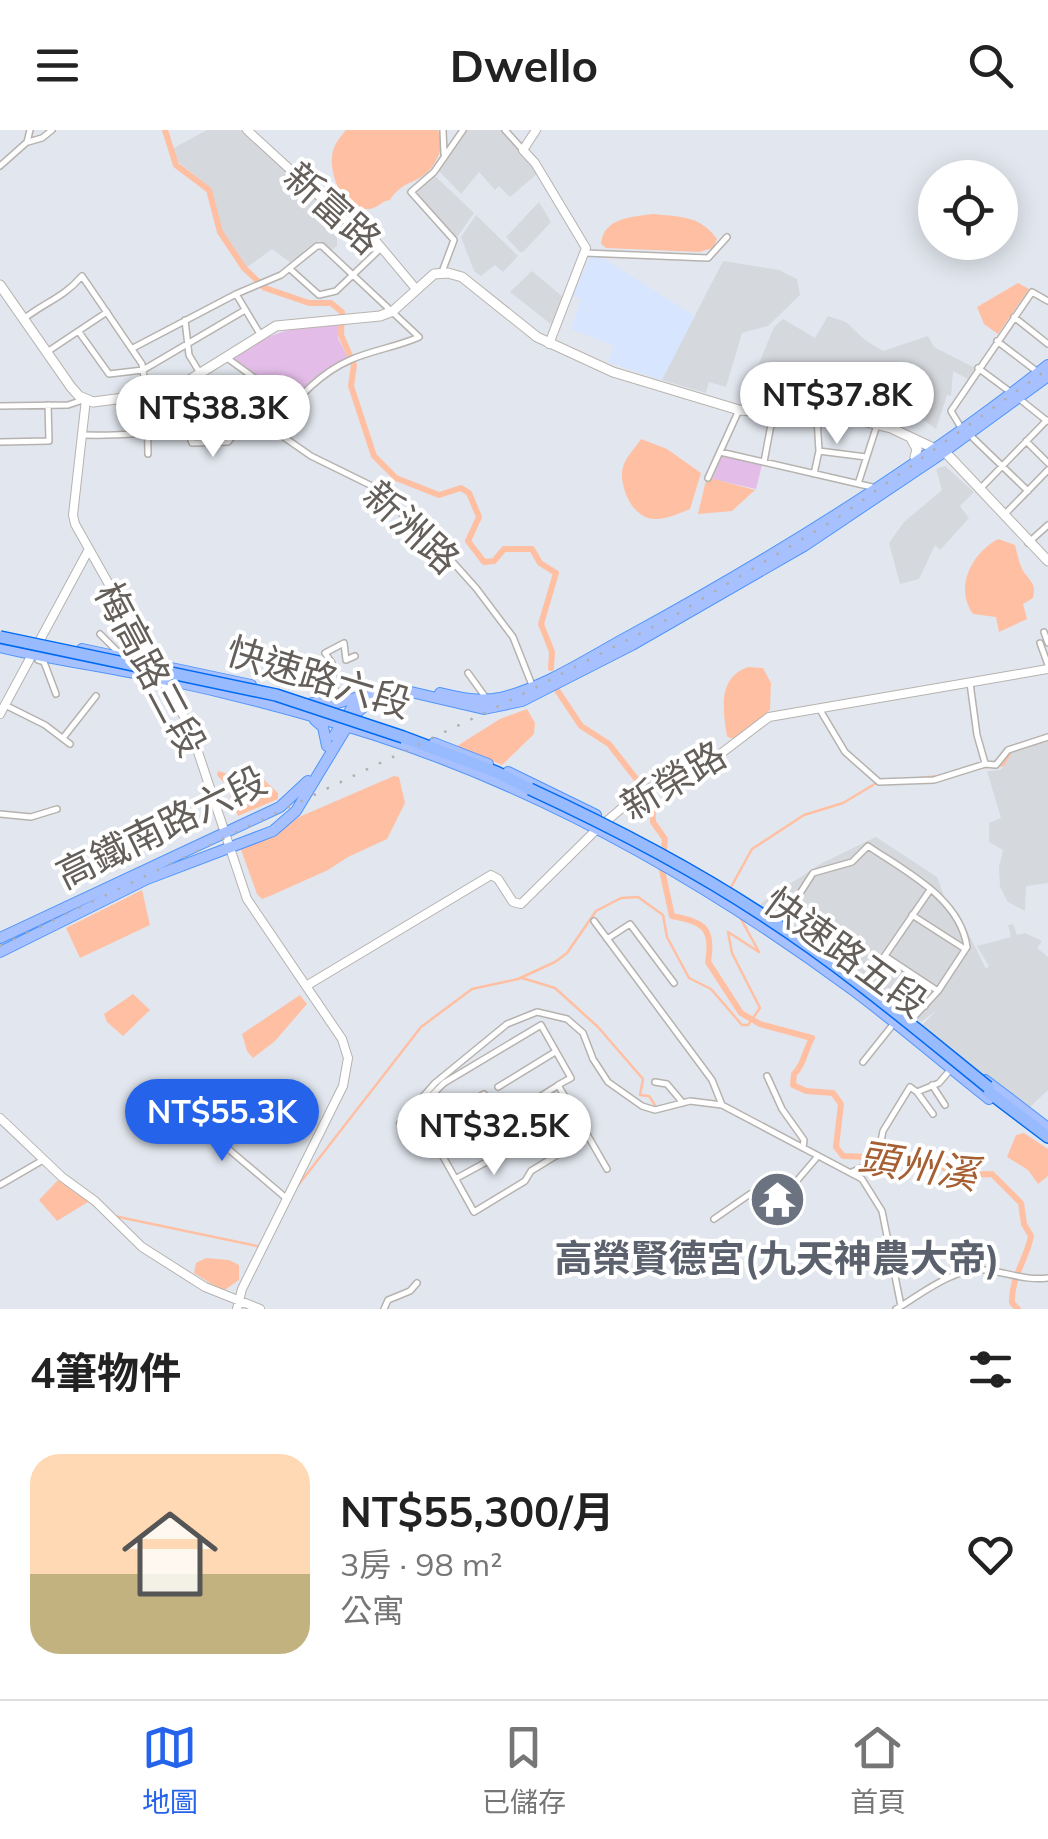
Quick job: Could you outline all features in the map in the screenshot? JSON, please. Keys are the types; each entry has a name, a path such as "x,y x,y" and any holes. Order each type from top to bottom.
{"highway":[{"path":"0,639 259,696 402,739 495,774"},
{"path":"460,759 685,873 760,918 1048,1132"}],"main road":[{"path":"0,285 71,387 86,399 100,402 173,391 260,334 290,323 380,316 392,311 428,278 442,272 462,277 523,328 613,372 739,410 877,424 910,438 939,453 1048,564"},
{"path":"312,703 337,703 412,686 466,700 488,700 625,648 644,628 872,488 914,457 939,453 960,426 1048,362"},
{"path":"376,694 421,694 461,712 498,714 532,701 794,558 939,453 1048,362"},
{"path":"534,685 804,546 1048,379"},
{"path":"625,648 644,628 939,453 973,438 1048,379"},
{"path":"910,438 916,446 914,457"},
{"path":"780,549 794,536"},
{"path":"794,558 804,546"},
{"name":"快速路六段","path":"0,639 39,641 152,660 350,714 374,729 565,798 606,821"},
{"name":"快速路六段","path":"0,639 31,656 162,678 344,727 374,729"},
{"path":"306,714 322,727 328,751 352,736 374,729 370,708 376,694"},
{"name":"高鐵南路六段","path":"0,938 280,807 311,776 361,698 376,694"},
{"name":"高鐵南路六段","path":"0,952 147,879 260,837 286,822 328,751"},
{"name":"快速路六段","path":"460,759 595,830"},
{"name":"快速路五段","path":"606,821 709,876 858,976 1048,1132"},
{"name":"快速路五段","path":"595,830 667,866 727,903 896,1022 950,1069 1048,1132"}],"street":[{"path":"27,142 30,130"},
{"path":"0,166 27,142 52,130"},
{"name":"新富路","path":"247,130 381,248 416,288"},
{"path":"443,130 444,158"},
{"path":"442,272 454,240 411,192 428,179 463,130"},
{"path":"505,130 535,163 584,242 585,252 549,344"},
{"path":"523,150 536,130"},
{"path":"585,252 708,258 727,237"},
{"path":"134,348 236,294 270,281 320,245 419,337 353,358 315,382 273,430"},
{"path":"290,269 319,294 333,294 381,248"},
{"path":"25,318 44,304 67,295 82,276 134,348 144,370 148,454"},
{"path":"960,426 950,411 996,341 1032,292 1048,301"},
{"path":"236,294 260,334"},
{"path":"80,332 109,374 144,370 245,310"},
{"path":"47,352 108,311"},
{"path":"1014,317 1048,344"},
{"path":"184,320 187,344 200,376"},
{"path":"996,341 1035,370"},
{"path":"227,358 292,405"},
{"path":"978,368 1009,390"},
{"name":"新洲路","path":"200,376 311,456 370,484 441,549 513,637 534,685"},
{"path":"82,435 147,434 184,422 225,397"},
{"path":"0,406 78,404 86,399"},
{"name":"梅高路三段","path":"86,399 73,515 88,551 188,725 248,899 342,1039 348,1067 343,1086 238,1306"},
{"path":"979,490 1047,420 1022,401"},
{"path":"0,442 49,441 48,405"},
{"path":"708,478 739,410"},
{"path":"184,422 192,443 228,442 250,414"},
{"path":"764,462 772,414"},
{"path":"814,474 820,451 817,417"},
{"path":"858,484 877,424"},
{"path":"973,438 1028,490"},
{"path":"1003,515 1048,466 1026,441"},
{"path":"820,451 866,456"},
{"path":"720,452 872,488"},
{"path":"1029,543 1048,525"},
{"path":"0,714 88,551"},
{"path":"1044,632 1048,667"},
{"path":"100,634 116,652 152,660"},
{"path":"337,703 332,664 325,653 344,643 346,660 355,656"},
{"path":"31,656 44,662 56,694"},
{"name":"新榮路","path":"304,983 491,875 498,878 513,902 521,904 595,830 648,786 702,768 769,716 1048,667"},
{"path":"468,674 488,700"},
{"path":"970,683 976,735 985,764"},
{"path":"63,738 96,696"},
{"path":"5,704 70,744"},
{"path":"819,708 845,752 879,782 934,780 985,764 996,765 1008,750 1048,737"},
{"path":"0,814 31,818 57,809"},
{"path":"781,923 813,873 852,862 868,846 931,889 957,916 967,942 938,991 911,1020"},
{"path":"876,970 931,889"},
{"path":"912,915 965,950"},
{"path":"594,921 712,1080 722,1104"},
{"path":"608,939 630,924 674,983"},
{"path":"885,956 938,991"},
{"path":"913,976 903,991 925,1006"},
{"path":"400,1123 435,1083 485,1040 508,1024 538,1012 567,1019 578,1027 603,1077 630,1100 650,1110 683,1103 722,1104 852,1172 869,1188 882,1211 898,1307 962,1272 983,1270 1027,1280 1048,1278"},
{"path":"863,1062 896,1022"},
{"path":"442,1153 572,1078 540,1025 444,1082 417,1110 477,1216 526,1180 531,1171 588,1136"},
{"path":"498,1087 556,1051"},
{"path":"918,1092 939,1083 950,1069"},
{"path":"766,1076 782,1110 804,1140 802,1148"},
{"path":"655,1082 667,1084 683,1103"},
{"path":"932,1085 945,1105"},
{"path":"558,1086 607,1169"},
{"path":"852,1172 878,1161 883,1131 910,1087 933,1114"},
{"path":"426,1127 484,1094"},
{"path":"527,1140 573,1110"},
{"path":"0,1118 41,1161 110,1215 154,1256 238,1306 260,1309"},
{"path":"156,1138 174,1132 186,1139 194,1126 200,1126 288,1195"},
{"path":"457,1178 514,1148"},
{"path":"714,1219 750,1194 795,1183 818,1156"},
{"path":"0,1185 41,1161"},
{"path":"384,1309 388,1300 410,1291 417,1283"}],"shaded area":[{"path":"207,130 242,130 345,223 337,230 337,246 330,251 319,241 291,263 272,249 246,268 222,233 211,188 176,160 174,148"},
{"path":"346,130 438,130 443,143 425,175 403,186 390,200 371,209 359,208 344,197 332,169 334,148"},
{"path":"467,130 501,130 538,173 510,197 499,186 495,190 479,172 461,194 438,170"},
{"path":"435,176 474,213 455,240 414,192"},
{"path":"539,202 551,222 520,252 506,237"},
{"path":"653,214 704,225 717,239 713,248 699,252 606,248 601,244 613,224"},
{"path":"476,215 518,256 503,272 495,265 481,276 474,271 461,237"},
{"path":"593,252 695,316 662,380 608,362 614,346 571,329 581,299 572,295"},
{"path":"723,261 779,270 797,279 800,295 768,326 742,333 726,387 709,382 706,393 662,380"},
{"path":"532,271 563,297 552,325 510,292"},
{"path":"1018,283 1029,289 998,334 984,324 977,307"},
{"path":"828,316 846,322 883,351 928,336 934,347 975,368 968,379 953,371 951,396 947,395 936,429 918,416 931,386 915,414 906,410 898,426 885,421 890,398 900,400 910,376 891,367 876,389 885,397 880,413 832,387 827,413 742,405 774,327 783,319 815,338"},
{"path":"339,325 338,338 348,358 317,378 292,401 233,358 283,332"},
{"path":"641,439 667,449 701,473 690,509 655,519 634,508 625,492 622,471"},
{"path":"722,456 762,465 756,489 712,479"},
{"path":"945,466 974,492 960,506 969,518 940,550 935,545 919,579 900,584 889,543 904,522 942,490 936,469"},
{"path":"706,480 755,490 732,511 698,514"},
{"path":"998,539 1015,545 1022,569 1034,589 1033,598 1023,604 1027,619 999,632 996,617 973,614 965,593 974,562"},
{"path":"748,667 763,668 771,683 770,710 736,738 730,738 725,726 724,696 731,679"},
{"path":"527,709 535,723 534,734 502,765 457,746 500,719"},
{"path":"1048,742 1048,883 1026,886 1025,911 1008,902 1000,887 1003,850 989,842 989,823 1001,818 987,771 1001,770 1013,751"},
{"path":"218,771 264,780 278,793 278,799 238,816"},
{"path":"399,777 405,803 387,839 270,896 262,899 257,894 240,847 264,840 299,817"},
{"path":"876,837 937,877 946,901 959,914 986,969 989,966 977,946 1011,937 1008,925 1013,924 1017,935 1025,933 1042,941 1037,948 1048,957 1048,1090 1028,1109 921,1026 937,1010 921,1022 761,907 761,903 822,863"},
{"path":"142,890 150,925 80,958 66,928"},
{"path":"133,994 150,1010 123,1036 104,1014"},
{"path":"300,995 307,1004 275,1041 253,1058 242,1034"},
{"path":"1024,1133 1048,1149 1048,1176 1038,1184 1028,1170 1007,1157 1016,1135"},
{"path":"58,1180 88,1202 57,1221 39,1200"},
{"path":"206,1258 239,1265 239,1280 223,1291 194,1273 196,1263"}],"waterway":[{"path":"165,130 176,165 209,190 220,232 244,268 265,288 309,303 331,303 342,312 341,335 354,365 351,386 374,456 396,478 439,495 461,488 469,493 479,517 468,541 484,562 494,561 504,549 532,549 540,563 556,573 541,624 552,652 551,668"},
{"name":"頭州溪","path":"557,690 581,726 609,744 652,799 653,822 665,839 662,870 672,916 704,928 709,941 708,962 741,1013 760,1024 812,1038 794,1074 793,1085 806,1091 833,1093 841,1104 836,1147 843,1156 919,1159 964,1175 992,1174 1021,1203 1024,1224 1031,1236 1014,1285 1012,1303 1018,1309"},
{"path":"1035,744 1048,740"},
{"path":"980,768 1003,765 1013,749"},
{"path":"921,778 938,776"},
{"path":"731,887 752,849 804,815 843,803 878,782"},
{"path":"296,1188 421,1027 472,989 518,979 555,962 567,953 596,911 621,898 638,897 663,915 667,937 689,978 711,989 742,1025 748,1025 760,1008 732,953 728,932 759,952 741,919"},
{"path":"522,978 555,988 598,1027 643,1079 640,1095 649,1096 655,1105"},
{"path":"10,1132 40,1161"},
{"path":"80,1195 94,1205"},
{"path":"114,1216 257,1246"}],"railway":[{"path":"0,946 507,702 672,617 836,519 1048,369"}],"place":[{"name":"高榮賢德宮(九天神農大帝)","path":"777,1200"}]}
